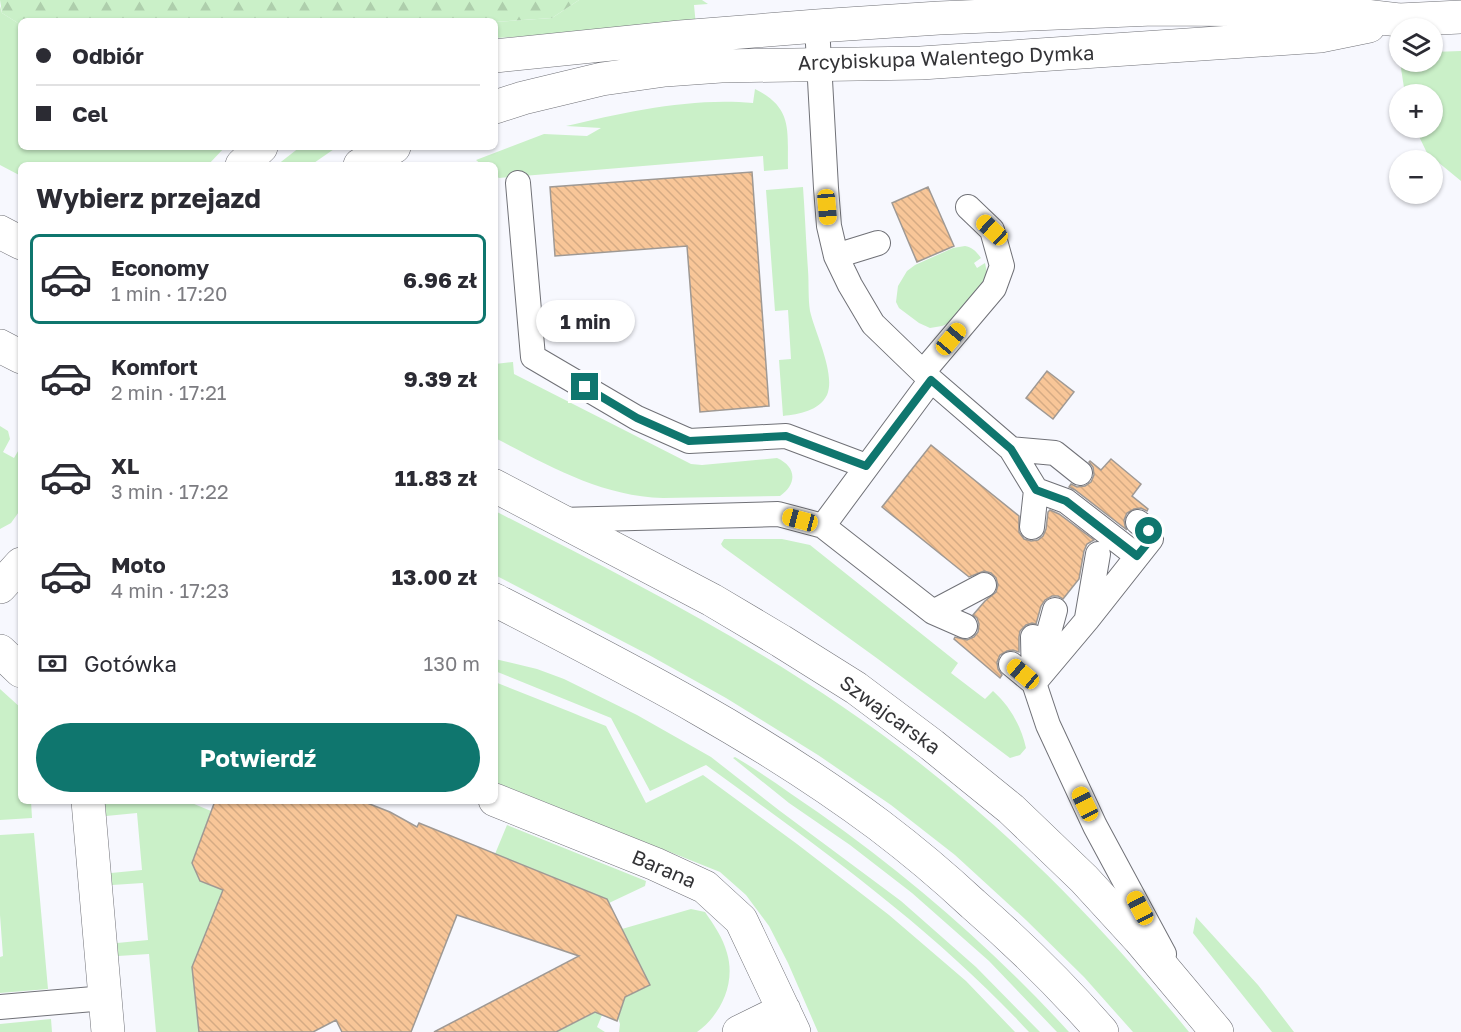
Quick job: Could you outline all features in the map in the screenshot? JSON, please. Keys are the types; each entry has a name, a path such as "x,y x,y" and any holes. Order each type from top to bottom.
{"street":[{"name":"Arcybiskupa Walentego Dymka","path":"498,56 817,26 939,18 1153,9 1316,10 1389,19"},
{"name":"Arcybiskupa Walentego Dymka","path":"1441,18 1461,17"},
{"name":"Arcybiskupa Walentego Dymka","path":"498,106 602,79 664,70 721,66 921,63 1320,36 1389,22"},
{"path":"245,162 258,150"},
{"path":"366,162 388,150"},
{"path":"0,232 18,241"},
{"path":"0,346 18,355"},
{"name":"Szwajcarska","path":"498,488 712,600 856,688 932,745 1011,809 1084,879 1139,939 1217,1032"},
{"path":"0,586 18,567"},
{"path":"498,602 616,662 736,731 805,774 879,825 937,871 1009,936 1060,985 1102,1032"},
{"path":"0,651 18,668"},
{"name":"Barana","path":"498,801 705,886 741,920 789,1021"},
{"path":"88,804 108,1032"},
{"path":"739,1032 789,1021"}],"lane":[{"path":"817,26 827,207 836,256 873,324 927,376 1011,449 1036,490 1042,522"},
{"path":"518,183 532,357 637,418 689,441 786,436 866,466"},
{"path":"823,526 927,376 994,288 1002,266 992,230 968,207"},
{"path":"836,256 878,243"},
{"path":"1011,449 1055,453 1080,473"},
{"path":"1036,490 1066,501 1137,556"},
{"path":"561,520 778,514 823,526 933,612 964,626"},
{"path":"1034,683 1151,539 1149,531 1138,522"},
{"path":"1087,620 1098,554"},
{"path":"1077,582 1087,620"},
{"path":"933,612 985,592"},
{"path":"1034,683 1055,610"},
{"path":"1033,637 1034,683 1048,725 1095,826 1184,991"},
{"path":"1011,664 1034,683"},
{"path":"0,1007 105,998"}],"green space":[{"path":"0,0 579,0 552,18 498,22 498,18 18,18 18,23 2,13"},
{"path":"579,0 702,0 708,4 694,5 696,26 498,38 498,22 552,18"},
{"path":"0,6 2,13 18,23 18,150 222,150 211,162 18,162 18,174 0,165"},
{"path":"1461,51 1461,181 1443,166 1443,150 1426,150 1420,138 1443,138 1443,84 1403,84 1402,72 1443,72 1443,52"},
{"path":"755,89 768,96 782,113 786,122 788,169 764,171 763,156 499,178 498,162 476,160 544,134 587,136 601,128 566,126 612,116 683,104 753,103"},
{"path":"296,150 333,150 315,162 281,162"},
{"path":"803,187 810,311 824,353 829,386 827,395 819,405 802,413 783,416 779,360 791,359 788,310 775,311 766,190"},
{"path":"965,246 978,254 981,258 974,263 977,268 985,263 987,273 984,282 954,319 942,326 930,328 899,308 896,302 898,286 907,271 953,248"},
{"path":"513,362 514,374 691,464 777,458 784,462 791,471 790,486 780,496 663,498 618,492 576,478 498,440 498,364"},
{"path":"0,426 8,431 10,439 3,452 14,458 18,451 18,513 11,523 0,529"},
{"path":"498,513 716,628 843,707 884,736 962,797 1036,864 1106,936 1189,1032 1133,1032 1084,977 1026,920 955,855 891,805 818,755 726,698 498,577"},
{"path":"724,539 782,539 810,545 958,663 951,673 985,699 993,691 1014,717 1026,748 1020,755 1010,758 723,547 721,544"},
{"path":"498,660 537,669 564,679 637,715 711,757 901,901 976,967 1040,1032 1029,1032 954,958 915,924 833,858 706,765 650,791 611,718 498,672"},
{"path":"498,683 606,726 646,803 703,775 889,915 966,981 1015,1032 818,1032 769,926 746,895 720,872 498,783"},
{"path":"0,689 18,705 18,804 31,804 32,818 0,820"},
{"path":"735,757 853,837 918,889 1011,972 1069,1032 1057,1032 989,961 912,893 850,845 789,803 733,758"},
{"path":"105,804 194,804 211,811 192,863 200,881 223,890 196,1004 199,1032 156,1032 149,954 118,956 117,943 148,940 143,883 112,885 111,873 142,870 137,813 106,816"},
{"path":"507,825 646,881 645,886 609,903 607,899 495,854"},
{"path":"34,833 48,989 0,993 0,957 3,956 0,915 0,835"},
{"path":"691,909 705,912 721,937 727,953 728,987 719,1007 706,1025 697,1032 619,1032 620,1024 617,1015 619,1000 650,985 622,929"},
{"path":"1196,917 1258,985 1294,1032 1272,1032 1193,933"},
{"path":"600,1010 602,1015 597,1027 605,1032 556,1032"},
{"path":"51,1019 52,1032 0,1032 0,1024"}],"building":[{"path":"752,172 769,406 700,412 687,246 555,256 550,187"},
{"path":"928,187 954,246 917,262 892,203"},
{"path":"1047,371 1074,392 1053,419 1026,398"},
{"path":"931,445 1019,516 1019,532 1024,539 1038,540 1043,536 1050,510 1094,540 1087,544 1084,551 1079,579 1063,599 1052,596 1045,600 1036,624 1026,625 1020,631 1019,652 1013,650 1000,655 997,662 1002,675 1000,678 954,639 955,637 967,640 978,632 979,624 973,615 996,592 998,585 996,578 984,571 969,577 882,507"},
{"path":"1111,459 1141,484 1132,496 1148,509 1147,511 1141,508 1134,509 1127,513 1124,520 1127,530 1069,487 1071,484 1077,487 1085,486 1091,482 1094,475 1090,461 1101,470"},
{"path":"214,804 370,804 417,827 419,823 607,899 650,985 625,997 617,1021 595,1012 556,1032 434,1032 579,956 457,915 411,1032 342,1032 336,1020 313,1032 199,1032 192,967 223,890 200,881 192,863"}],"route":[{"path":"585,387 637,418 689,441 786,436 866,466 931,380 1011,449 1036,490 1066,501 1137,556 1151,539 1149,531"}]}
